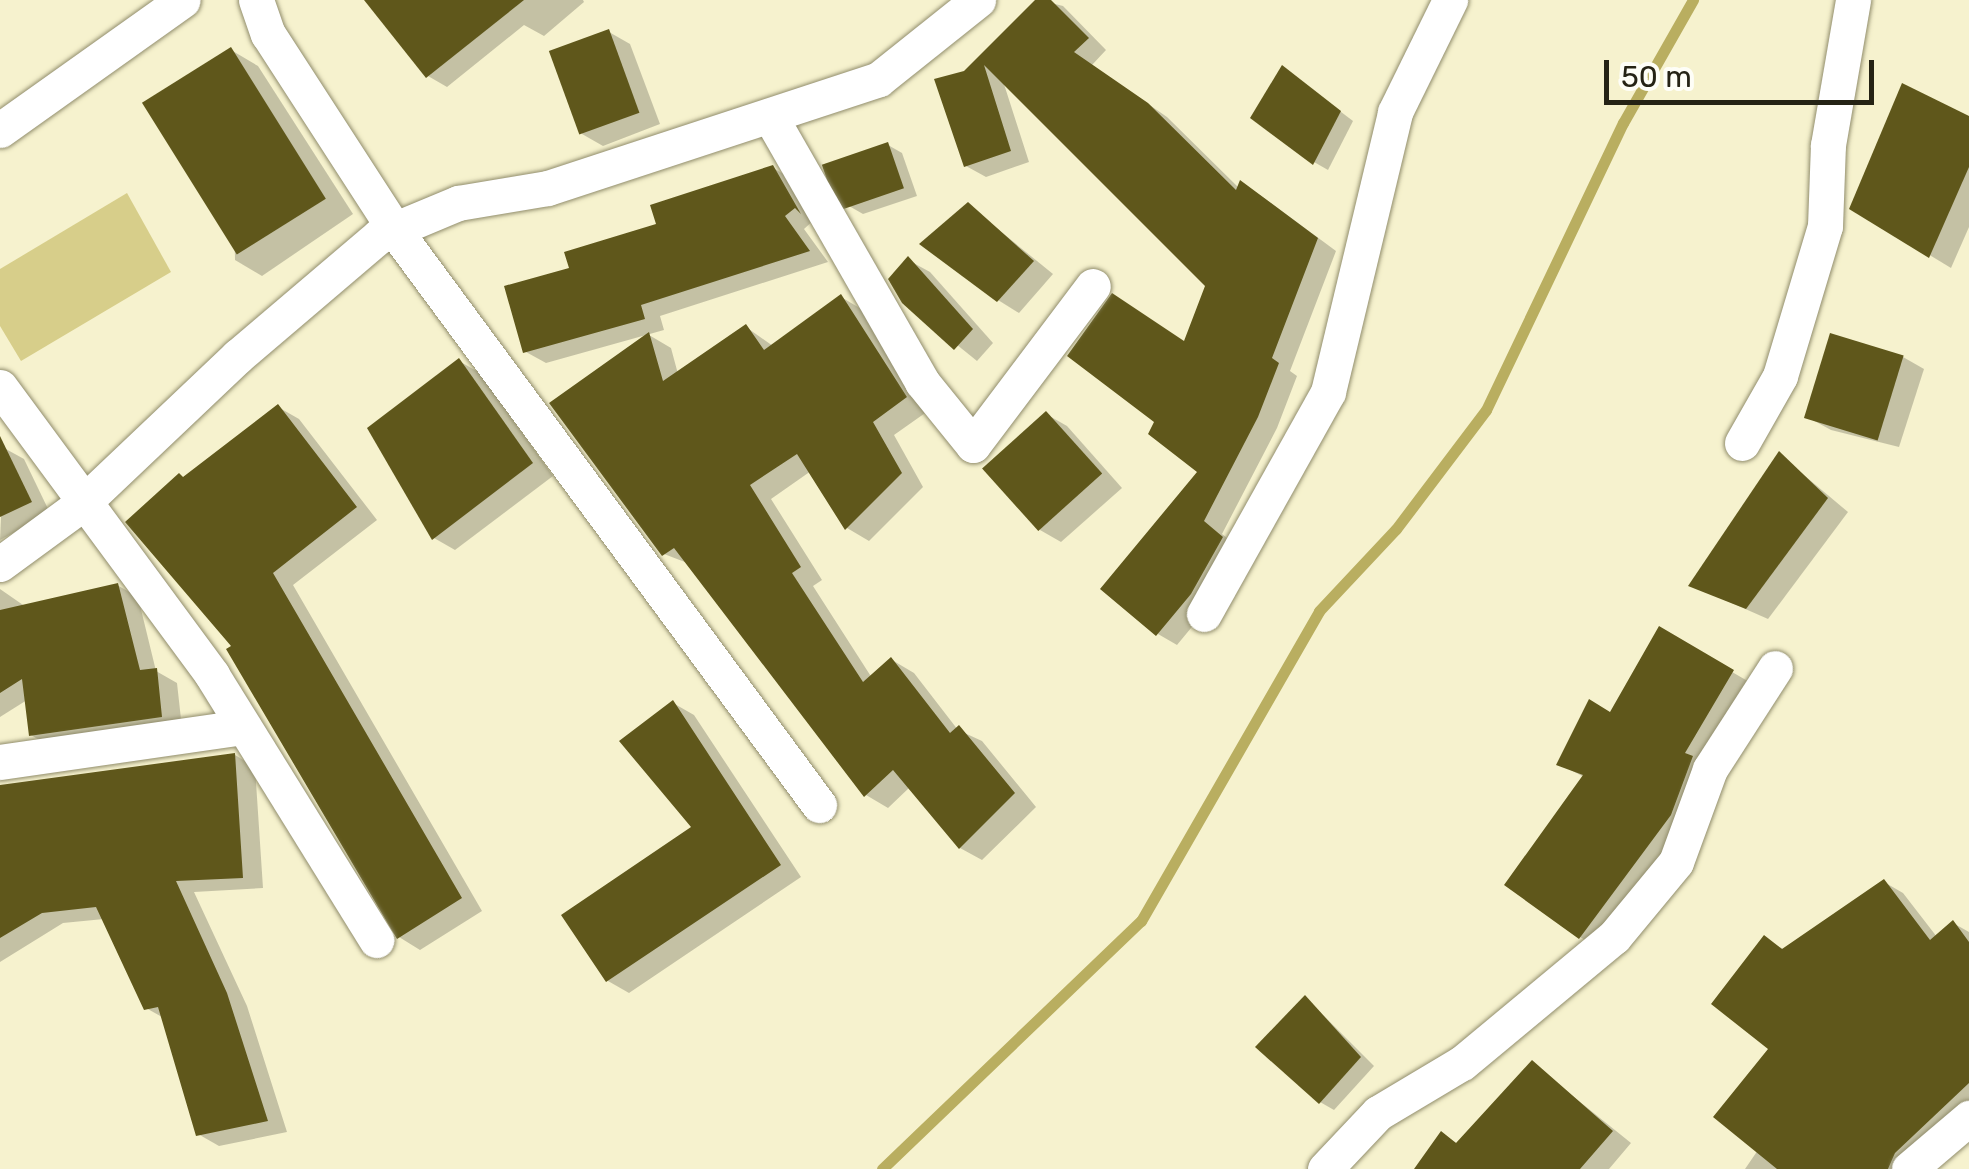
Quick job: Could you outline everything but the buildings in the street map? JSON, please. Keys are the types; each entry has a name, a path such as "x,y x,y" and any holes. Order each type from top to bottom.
{"street":[{"path":"0,130 184,0"},
{"path":"256,0 268,34 394,229 819,805"},
{"path":"0,564 83,503 238,356 394,229 458,203 548,188 771,118 880,78 978,0"},
{"path":"1204,614 1328,392 1396,112 1450,0"},
{"path":"1742,443 1780,376 1826,226 1828,144 1853,0"},
{"path":"771,118 922,382 973,445 1092,286"},
{"path":"0,386 244,727 376,940"},
{"path":"1325,1169 1378,1113 1462,1062 1614,937 1676,862 1710,769 1775,668"},
{"path":"0,762 244,727"},
{"path":"1909,1169 1969,1118"}],"shaded area":[{"path":"127,193 171,272 21,361 0,326 0,269"}],"waterway":[{"path":"882,1169 1141,921 1319,611 1396,529 1486,410 1623,123 1693,0"}]}
